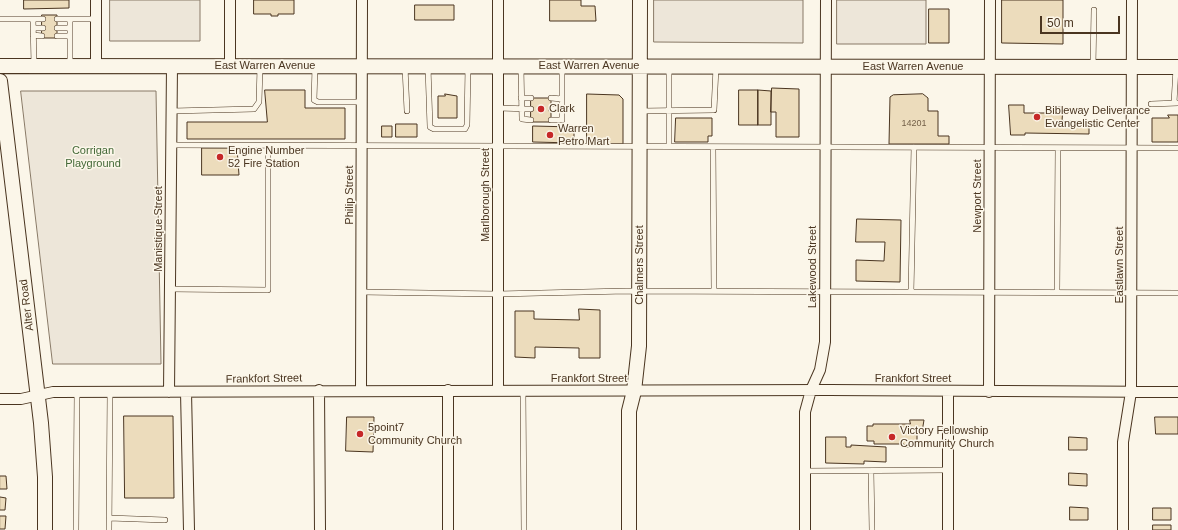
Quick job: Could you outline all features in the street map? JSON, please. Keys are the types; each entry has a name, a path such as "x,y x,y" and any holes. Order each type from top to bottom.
{"main road":[{"name":"Chalmers Street","path":"629,530 629,411 634,391 639,346 640,0"},
{"name":"East Warren Avenue","path":"0,66 1177,67"},
{"name":"Alter Road","path":"0,81 4,145 37,394 45,477 45,530"}],"street":[{"path":"96,0 96,66"},
{"path":"230,0 230,66"},
{"name":"Philip Street","path":"361,390 362,0"},
{"name":"Marlborough Street","path":"498,0 498,390"},
{"name":"Lakewood Street","path":"805,530 805,412 811,390 820,370 824,342 826,0"},
{"name":"Newport Street","path":"989,392 990,0"},
{"name":"Eastlawn Street","path":"1123,530 1123,442 1131,392 1132,0"},
{"name":"Manistique Street","path":"170,392 172,66"},
{"path":"319,390 320,530"},
{"name":"Frankfort Street","path":"0,399 21,399 37,394 53,392 319,390 1178,392"},
{"path":"448,390 448,530"},
{"path":"186,392 189,530"},
{"path":"948,392 948,530"}],"lane":[{"path":"1093,67 1094,10"},
{"path":"0,19 43,19"},
{"path":"33,19 34,66"},
{"path":"57,19 96,19"},
{"path":"70,19 70,66"},
{"path":"33,28 42,28"},
{"path":"57,28 70,28"},
{"path":"33,35 42,36"},
{"path":"57,36 70,36"},
{"path":"172,111 254,109 259,102 260,66"},
{"path":"315,66 314,100 318,102 362,102"},
{"path":"405,66 407,111"},
{"path":"428,66 430,127 434,129 465,129 467,125 468,66"},
{"path":"521,66 522,119 531,120"},
{"path":"551,120 562,120 562,66"},
{"path":"669,67 669,146"},
{"path":"640,111 714,110 716,67"},
{"path":"1151,104 1176,103 1177,67"},
{"path":"521,98 531,98"},
{"path":"551,98 562,98"},
{"path":"498,108 531,109"},
{"path":"551,109 562,109"},
{"path":"171,145 362,147 669,146 1178,148"},
{"path":"170,289 268,290 268,146"},
{"path":"713,147 714,291"},
{"path":"911,292 914,147"},
{"path":"1057,292 1058,148"},
{"path":"361,292 498,294 640,291 989,291 1178,293"},
{"path":"524,390 524,530"},
{"path":"76,530 78,392"},
{"path":"109,530 110,392"},
{"path":"805,471 948,470"},
{"path":"871,471 872,530"},
{"path":"109,518 165,520"}],"green space":[{"path":"110,0 200,0 200,41 110,41"},
{"path":"654,0 803,0 803,43 654,42"},
{"path":"837,0 926,0 926,44 837,44"},
{"name":"Corrigan Playground","path":"21,91 156,91 161,364 53,364"}],"building":[{"path":"24,0 69,0 69,8 24,9"},
{"path":"254,0 294,0 294,14 278,14 278,16 271,16 271,14 254,14"},
{"path":"550,0 581,0 581,6 595,6 596,21 550,21"},
{"path":"1002,0 1063,0 1063,44 1002,43"},
{"path":"415,5 454,5 454,20 415,20"},
{"path":"929,9 949,9 949,43 929,43"},
{"path":"42,15 57,15 57,38 42,38"},
{"path":"772,88 799,89 799,137 776,137 776,112 771,112"},
{"path":"265,90 305,90 305,108 345,108 345,139 187,139 187,122 267,122"},
{"path":"739,90 758,90 758,125 739,125"},
{"path":"758,90 771,91 771,125 758,125"},
{"path":"445,94 457,96 457,118 438,118 438,96 445,96"},
{"path":"587,94 619,95 623,99 623,144 587,144"},
{"path":"923,94 928,98 928,111 938,111 938,136 949,136 949,144 889,144 890,97 893,95"},
{"path":"531,98 551,98 551,122 531,122"},
{"name":"Bibleway Deliverance Evangelistic Center","path":"1009,105 1024,105 1024,113 1055,113 1055,107 1063,107 1062,121 1089,121 1089,134 1025,133 1025,135 1011,135"},
{"path":"1168,115 1178,115 1178,142 1152,142 1152,118 1169,118"},
{"path":"676,118 712,118 712,136 708,136 708,142 675,142"},
{"path":"396,124 417,124 417,137 396,137"},
{"path":"382,126 392,126 392,137 382,137"},
{"path":"533,126 574,127 574,143 533,142"},
{"name":"Engine Number 52 Fire Station","path":"202,148 237,148 239,175 202,175"},
{"path":"857,219 901,220 900,282 856,281 856,260 884,261 885,242 856,242"},
{"path":"579,309 600,310 600,358 579,358 579,348 535,347 535,358 515,357 515,311 534,311 534,319 579,320"},
{"path":"124,416 173,416 174,498 125,498"},
{"name":"5point7 Community Church","path":"347,417 374,417 373,452 346,451"},
{"path":"1155,417 1178,417 1178,434 1156,434"},
{"name":"Victory Fellowship Community Church","path":"910,420 924,420 922,432 917,432 917,444 912,444 912,447 904,447 904,444 874,444 874,441 867,441 867,426 873,426 873,424 910,424"},
{"path":"826,437 846,437 846,447 851,447 851,445 886,447 886,462 864,461 864,464 826,463"},
{"path":"1069,437 1087,438 1087,450 1069,450"},
{"path":"1069,473 1087,474 1087,486 1069,485"},
{"path":"0,476 6,476 7,489 0,489"},
{"path":"0,497 6,498 5,510 0,510"},
{"path":"1070,507 1088,508 1088,520 1070,520"},
{"path":"1153,508 1171,508 1171,520 1153,520"},
{"path":"0,516 6,516 5,529 0,529"},
{"path":"1153,525 1171,525 1171,530 1153,530"}],"place":[{"name":"Clark","path":"541,109"},
{"name":"Bibleway Deliverance Evangelistic Center","path":"1037,117"},
{"name":"Warren Petro Mart","path":"550,135"},
{"name":"Engine Number 52 Fire Station","path":"220,157"},
{"name":"5point7 Community Church","path":"360,434"},
{"name":"Victory Fellowship Community Church","path":"892,437"}]}
